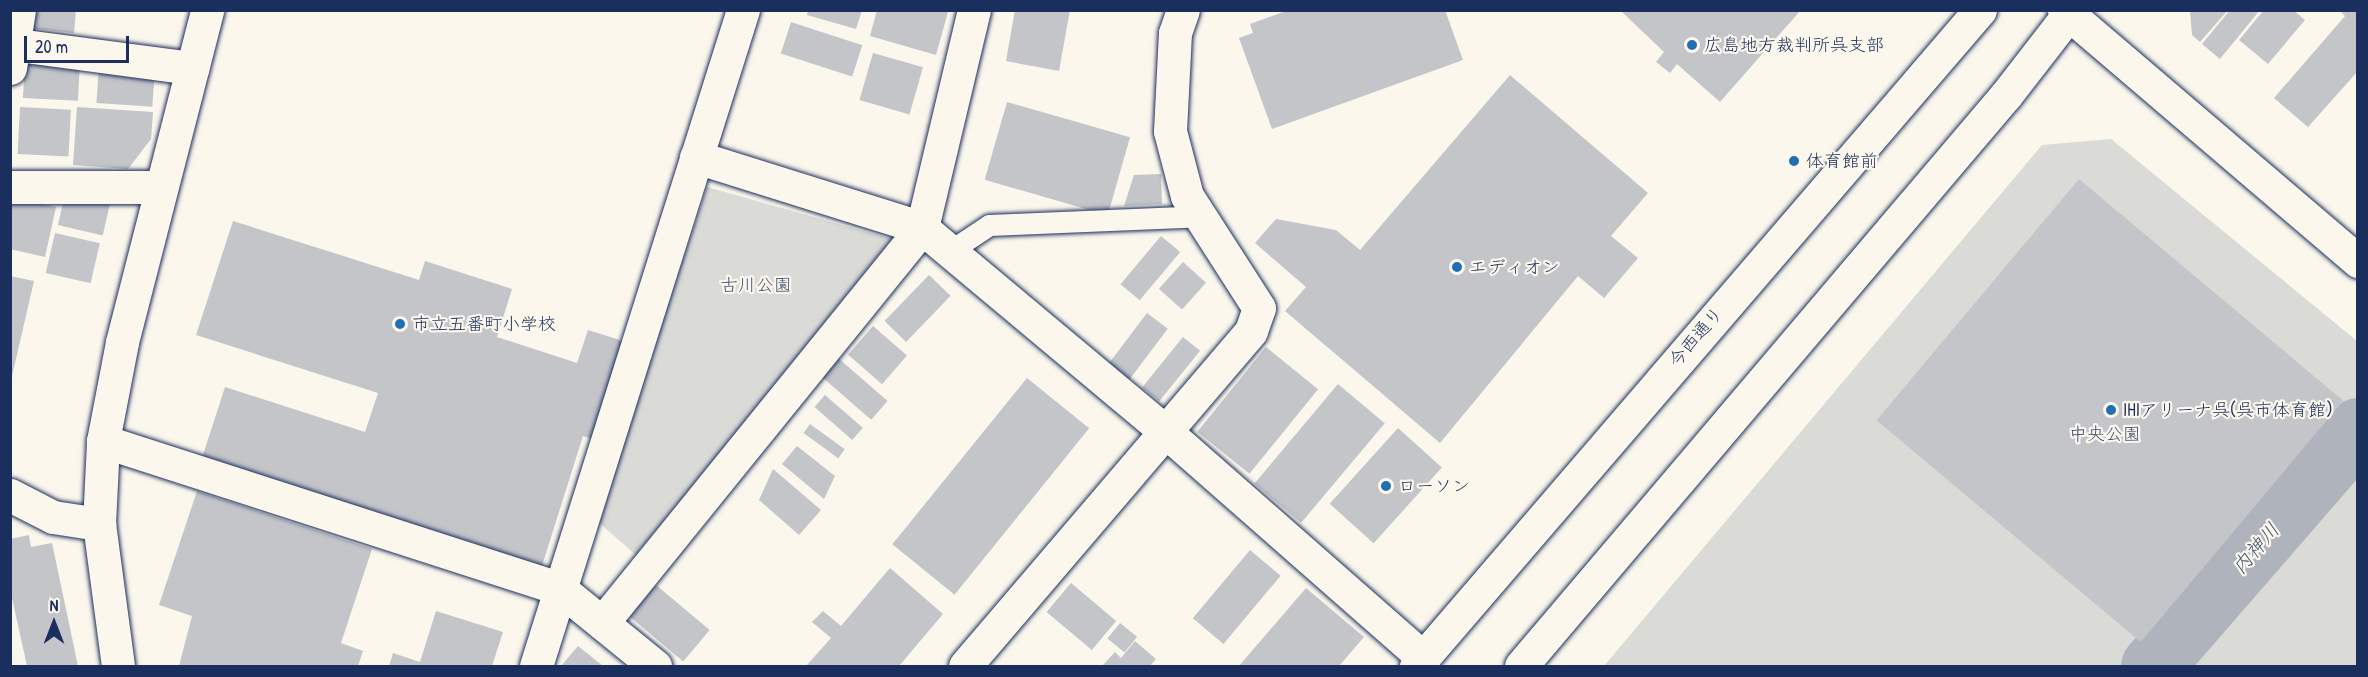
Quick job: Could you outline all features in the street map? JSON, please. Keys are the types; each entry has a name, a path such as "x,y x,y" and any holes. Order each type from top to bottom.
{"street":[{"path":"19,10 12,52 192,68"},
{"path":"118,666 99,524 103,441 122,342 207,10"},
{"path":"536,666 743,10"},
{"path":"602,623 922,228 974,10"},
{"path":"965,666 1251,331 1259,308 1187,196 1170,131 1175,33 1183,10"},
{"name":"今西通り","path":"1419,662 1980,10"},
{"path":"1521,666 2006,95 2068,12 2358,261"},
{"path":"696,157 922,228 1165,431 1419,662"},
{"path":"10,187 161,188"},
{"path":"103,441 559,588 655,666"},
{"path":"10,495 53,517 99,524"}],"lane":[{"path":"950,251 989,225 1200,216"}],"green space":[{"name":"中央公園","path":"2111,139 2357,341 2357,666 1604,666 2042,145"},
{"name":"古川公園","path":"707,187 892,239 637,556 596,520"}],"building":[{"path":"31,10 76,10 74,33 29,28"},
{"path":"808,10 862,10 856,29 807,15"},
{"path":"877,10 948,12 936,55 870,36"},
{"path":"1015,10 1070,10 1059,71 1006,61"},
{"path":"1289,10 1445,10 1463,60 1272,129 1239,38 1253,33 1250,24"},
{"path":"1620,10 1801,10 1720,102 1677,64 1670,73 1656,62 1664,52"},
{"path":"2190,10 2228,10 2200,42 2192,35"},
{"path":"2230,10 2260,10 2220,59 2202,44"},
{"path":"2264,10 2293,10 2305,20 2268,64 2239,40"},
{"path":"2339,10 2358,10 2358,71 2308,127 2274,98 2345,16"},
{"path":"791,22 862,45 852,77 781,53"},
{"path":"873,53 923,67 909,114 859,100"},
{"path":"25,59 80,62 78,101 23,98"},
{"path":"99,66 155,70 152,107 96,103"},
{"name":"エディオン","path":"1510,75 1648,193 1611,236 1638,258 1604,298 1578,276 1440,443 1285,311 1306,287 1255,243 1276,219 1336,230 1360,250"},
{"path":"1007,102 1130,137 1108,215 985,180"},
{"path":"20,107 71,110 68,157 18,154"},
{"path":"77,107 153,112 151,139 128,169 73,165"},
{"path":"1161,174 1162,204 1124,206 1134,175"},
{"name":"IHIアリーナ呉(呉市体育館)","path":"2079,179 2343,401 2141,642 1877,420"},
{"path":"66,190 111,200 103,235 58,225"},
{"path":"11,197 56,207 45,257 10,249"},
{"path":"233,221 419,280 425,261 512,289 497,337 577,363 588,330 623,341 592,439 583,436 542,566 202,458 225,387 365,432 378,393 196,335"},
{"path":"55,233 100,243 91,283 46,273"},
{"path":"1161,236 1180,252 1140,300 1121,284"},
{"path":"1183,262 1206,283 1182,309 1159,289"},
{"path":"929,275 951,296 906,342 885,321"},
{"path":"10,276 34,281 12,376 10,376"},
{"path":"1147,313 1168,329 1129,380 1108,364"},
{"path":"873,326 907,356 882,384 848,355"},
{"path":"1183,337 1200,351 1159,401 1142,388"},
{"path":"1266,347 1318,389 1249,474 1197,432"},
{"path":"837,357 888,401 871,420 821,376"},
{"path":"1027,378 1089,428 954,595 892,544"},
{"path":"1338,384 1385,423 1301,523 1254,484"},
{"path":"825,395 863,428 852,440 815,407"},
{"path":"810,424 845,449 838,458 804,433"},
{"name":"ローソン","path":"1398,428 1442,467 1374,543 1330,504"},
{"path":"797,446 835,476 824,499 782,464"},
{"path":"773,469 821,510 799,535 759,500"},
{"path":"197,491 372,549 341,643 363,651 358,666 179,666 192,616 159,605"},
{"path":"29,535 31,547 52,543 78,666 27,666 10,589 10,539"},
{"path":"1250,550 1281,576 1223,644 1193,618"},
{"path":"890,568 943,614 899,666 806,666 831,638 812,622 823,611 841,626"},
{"path":"1071,583 1116,621 1092,650 1047,612"},
{"path":"656,585 710,630 683,661 630,616"},
{"path":"1306,588 1364,637 1339,666 1239,666"},
{"path":"436,611 503,632 492,666 389,666 393,653 420,662"},
{"path":"1120,623 1137,637 1125,652 1107,639"},
{"path":"1135,641 1156,659 1150,666 1102,666 1115,652 1121,658"},
{"path":"578,646 603,666 561,666"}],"waterway":[{"name":"内神川","path":"2152,666 2358,429"}],"place":[{"name":"広島地方裁判所呉支部","path":"1692,45"},
{"name":"体育館前","path":"1794,161"},
{"name":"エディオン","path":"1457,267"},
{"name":"市立五番町小学校","path":"400,324"},
{"name":"IHIアリーナ呉(呉市体育館)","path":"2111,410"},
{"name":"ローソン","path":"1386,486"}]}
